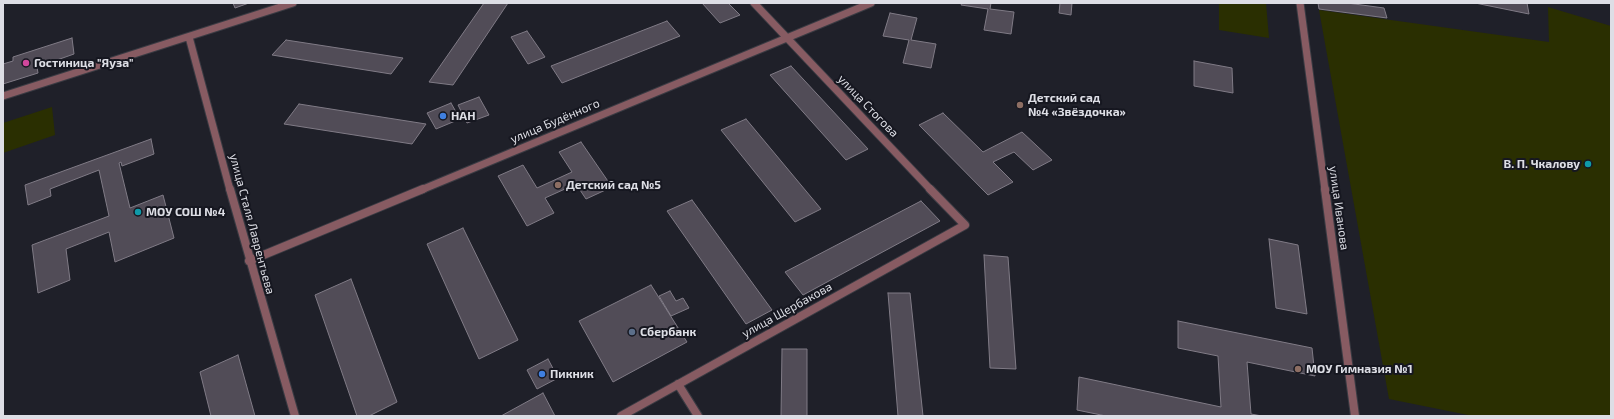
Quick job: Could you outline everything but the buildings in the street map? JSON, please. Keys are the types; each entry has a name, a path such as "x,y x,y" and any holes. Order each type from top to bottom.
{"street":[{"path":"3,96 293,3"},
{"name":"улица Стогова","path":"754,3 965,225"},
{"name":"улица Будённого","path":"249,261 871,3"},
{"name":"улица Иванова","path":"1300,3 1354,416"},
{"name":"улица Сталя Лаврентьева","path":"189,37 249,261 295,416"},
{"name":"улица Щербакова","path":"620,416 965,225"},
{"path":"678,384 698,416"}],"green space":[{"path":"1219,3 1266,3 1269,38 1219,30"},
{"path":"1548,7 1611,26 1611,416 1473,416 1389,399 1319,10 1549,42"},
{"path":"52,107 55,135 3,153 3,123"}],"place":[{"name":"Гостиница \"Яуза\"","path":"26,63"},
{"name":"Детский сад №4 «Звёздочка»","path":"1020,105"},
{"name":"НАН","path":"443,116"},
{"name":"В. П. Чкалову","path":"1588,164"},
{"name":"Детский сад №5","path":"558,185"},
{"name":"МОУ СОШ №4","path":"138,212"},
{"name":"Сбербанк","path":"632,332"},
{"name":"МОУ Гимназия №1","path":"1298,369"},
{"name":"Пикник","path":"542,374"}]}
